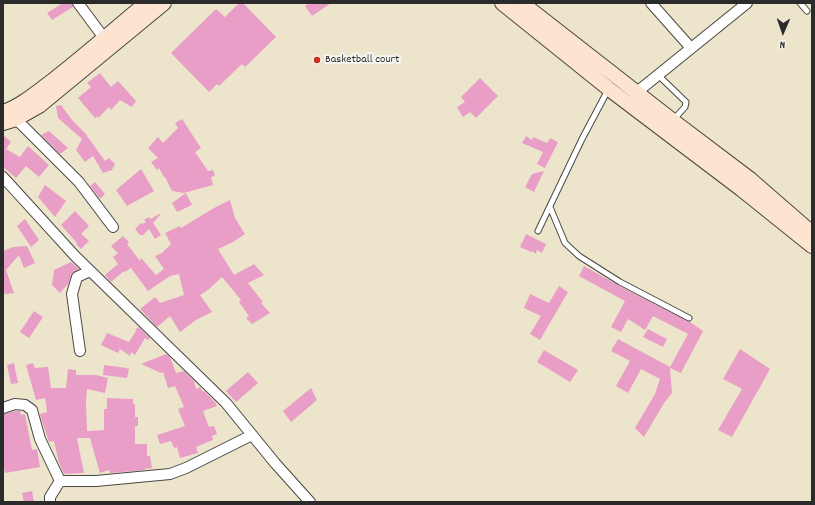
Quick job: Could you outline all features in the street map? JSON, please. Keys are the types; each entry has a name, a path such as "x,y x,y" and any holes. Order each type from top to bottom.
{"main road":[{"path":"3,112 33,96 146,3"},
{"path":"10,121 39,106 164,3"},
{"path":"502,3 609,89 746,184 812,232"},
{"path":"522,3 672,120 746,184 812,246"}],"street":[{"path":"78,3 104,38"},
{"path":"651,3 691,48"},
{"path":"637,92 747,3"},
{"path":"10,121 79,182 112,227"},
{"path":"3,177 90,271 226,403 274,463 310,502"},
{"path":"80,351 72,294 77,277 90,271"},
{"path":"3,408 14,404 25,405 32,410 40,439 60,481"},
{"path":"60,481 96,480 170,474 186,468 252,435"},
{"path":"50,502 50,497 60,481"}],"lane":[{"path":"800,3 806,11"},
{"path":"658,75 686,102 685,107 672,120"},
{"path":"538,231 582,139 609,89"},
{"path":"550,207 565,243 579,256 620,282 689,318"}],"building":[{"path":"63,3 72,3 73,7 52,20 47,13"},
{"path":"239,3 243,3 276,37 245,67 242,64 219,86 217,84 209,92 171,53 216,9 225,17"},
{"path":"309,3 331,3 312,16 305,6"},
{"path":"100,73 111,87 118,81 136,101 132,107 120,100 111,110 109,107 98,118 97,116 95,118 78,98 91,87 87,83"},
{"path":"480,78 498,96 476,118 470,112 463,117 457,107 465,102 461,97"},
{"path":"61,105 72,120 85,133 105,161 109,158 115,164 112,170 103,173 93,156 85,162 76,150 82,139 58,118 56,106"},
{"path":"182,119 201,148 195,152 208,171 213,170 215,176 211,177 213,185 184,193 172,191 159,168 157,170 151,162 158,158 148,148 158,137 163,143 178,128 175,123"},
{"path":"49,131 68,148 60,154 41,135"},
{"path":"3,135 11,142 6,149 20,157 28,146 49,165 39,177 26,166 16,178 3,167"},
{"path":"526,136 532,140 533,137 547,143 550,138 558,142 545,168 537,164 543,152 522,143"},
{"path":"141,169 154,191 127,206 116,190"},
{"path":"544,171 534,192 525,187 532,174"},
{"path":"95,182 105,194 100,199 90,186"},
{"path":"45,185 66,201 55,217 38,197"},
{"path":"186,193 192,205 177,212 172,203"},
{"path":"230,200 235,218 245,234 218,249 234,275 254,264 264,275 248,283 263,302 261,303 270,313 252,324 246,318 249,316 239,302 241,300 222,277 200,295 212,312 196,320 180,332 170,316 157,327 140,309 155,297 160,303 184,295 179,274 170,276 148,291 131,268 125,272 124,271 111,282 105,275 118,264 113,257 118,253 111,246 123,236 129,242 127,244 140,261 141,258 156,275 164,269 155,256 162,253 171,244 165,233 180,226 181,228"},
{"path":"75,211 89,226 81,234 89,241 81,249 61,225"},
{"path":"159,214 160,215 153,223 161,235 155,239 149,229 143,235 140,235 135,229 141,223 146,222 144,220 149,217 151,219"},
{"path":"25,219 39,240 31,247 17,226"},
{"path":"526,234 546,244 542,253 537,250 536,254 520,247"},
{"path":"27,246 35,263 24,268 19,255 6,270 14,293 5,294 3,289 3,251 13,247"},
{"path":"71,262 79,269 72,273 68,284 60,293 52,285 54,270"},
{"path":"584,266 690,322 703,331 681,373 670,368 672,393 664,403 644,437 635,428 655,394 660,379 641,369 628,393 616,386 630,361 611,351 618,339 670,367 688,334 653,316 645,330 628,319 621,332 611,327 625,301 579,276"},
{"path":"559,286 568,292 540,340 530,334 541,316 524,308 530,294 549,303"},
{"path":"34,311 43,317 29,338 20,332"},
{"path":"139,327 150,338 148,340 145,338 135,355 131,352 130,356 120,349 118,353 101,345 107,333 129,342 136,331 135,330"},
{"path":"648,329 667,339 663,347 643,337"},
{"path":"740,349 770,369 732,437 718,430 742,389 723,379"},
{"path":"544,350 578,370 570,382 537,362"},
{"path":"166,354 170,357 176,373 184,371 194,381 196,389 200,387 217,406 203,411 209,427 214,426 217,434 212,436 213,440 196,447 198,453 180,458 177,447 174,448 171,441 160,444 157,435 185,426 178,409 184,407 175,386 168,388 163,372 161,373 141,364"},
{"path":"14,363 18,383 11,384 7,365"},
{"path":"33,363 35,368 48,367 51,388 66,388 68,369 76,370 76,375 96,375 108,378 105,393 87,389 87,431 104,430 104,409 107,409 107,398 133,399 133,404 135,404 135,417 138,417 138,426 135,426 135,444 147,444 147,456 150,456 152,468 110,473 109,470 100,473 90,438 77,438 84,473 64,474 59,463 54,441 49,442 40,415 47,412 45,398 36,400 26,365"},
{"path":"104,365 127,368 126,369 129,368 127,378 103,375"},
{"path":"248,372 258,383 236,402 226,391"},
{"path":"311,388 317,400 291,422 283,411"},
{"path":"20,411 21,415 25,414 32,450 37,449 40,467 5,473 3,463 3,414"},
{"path":"32,491 34,502 24,502 22,493"}],"place":[{"name":"Basketball court","path":"317,60"}]}
